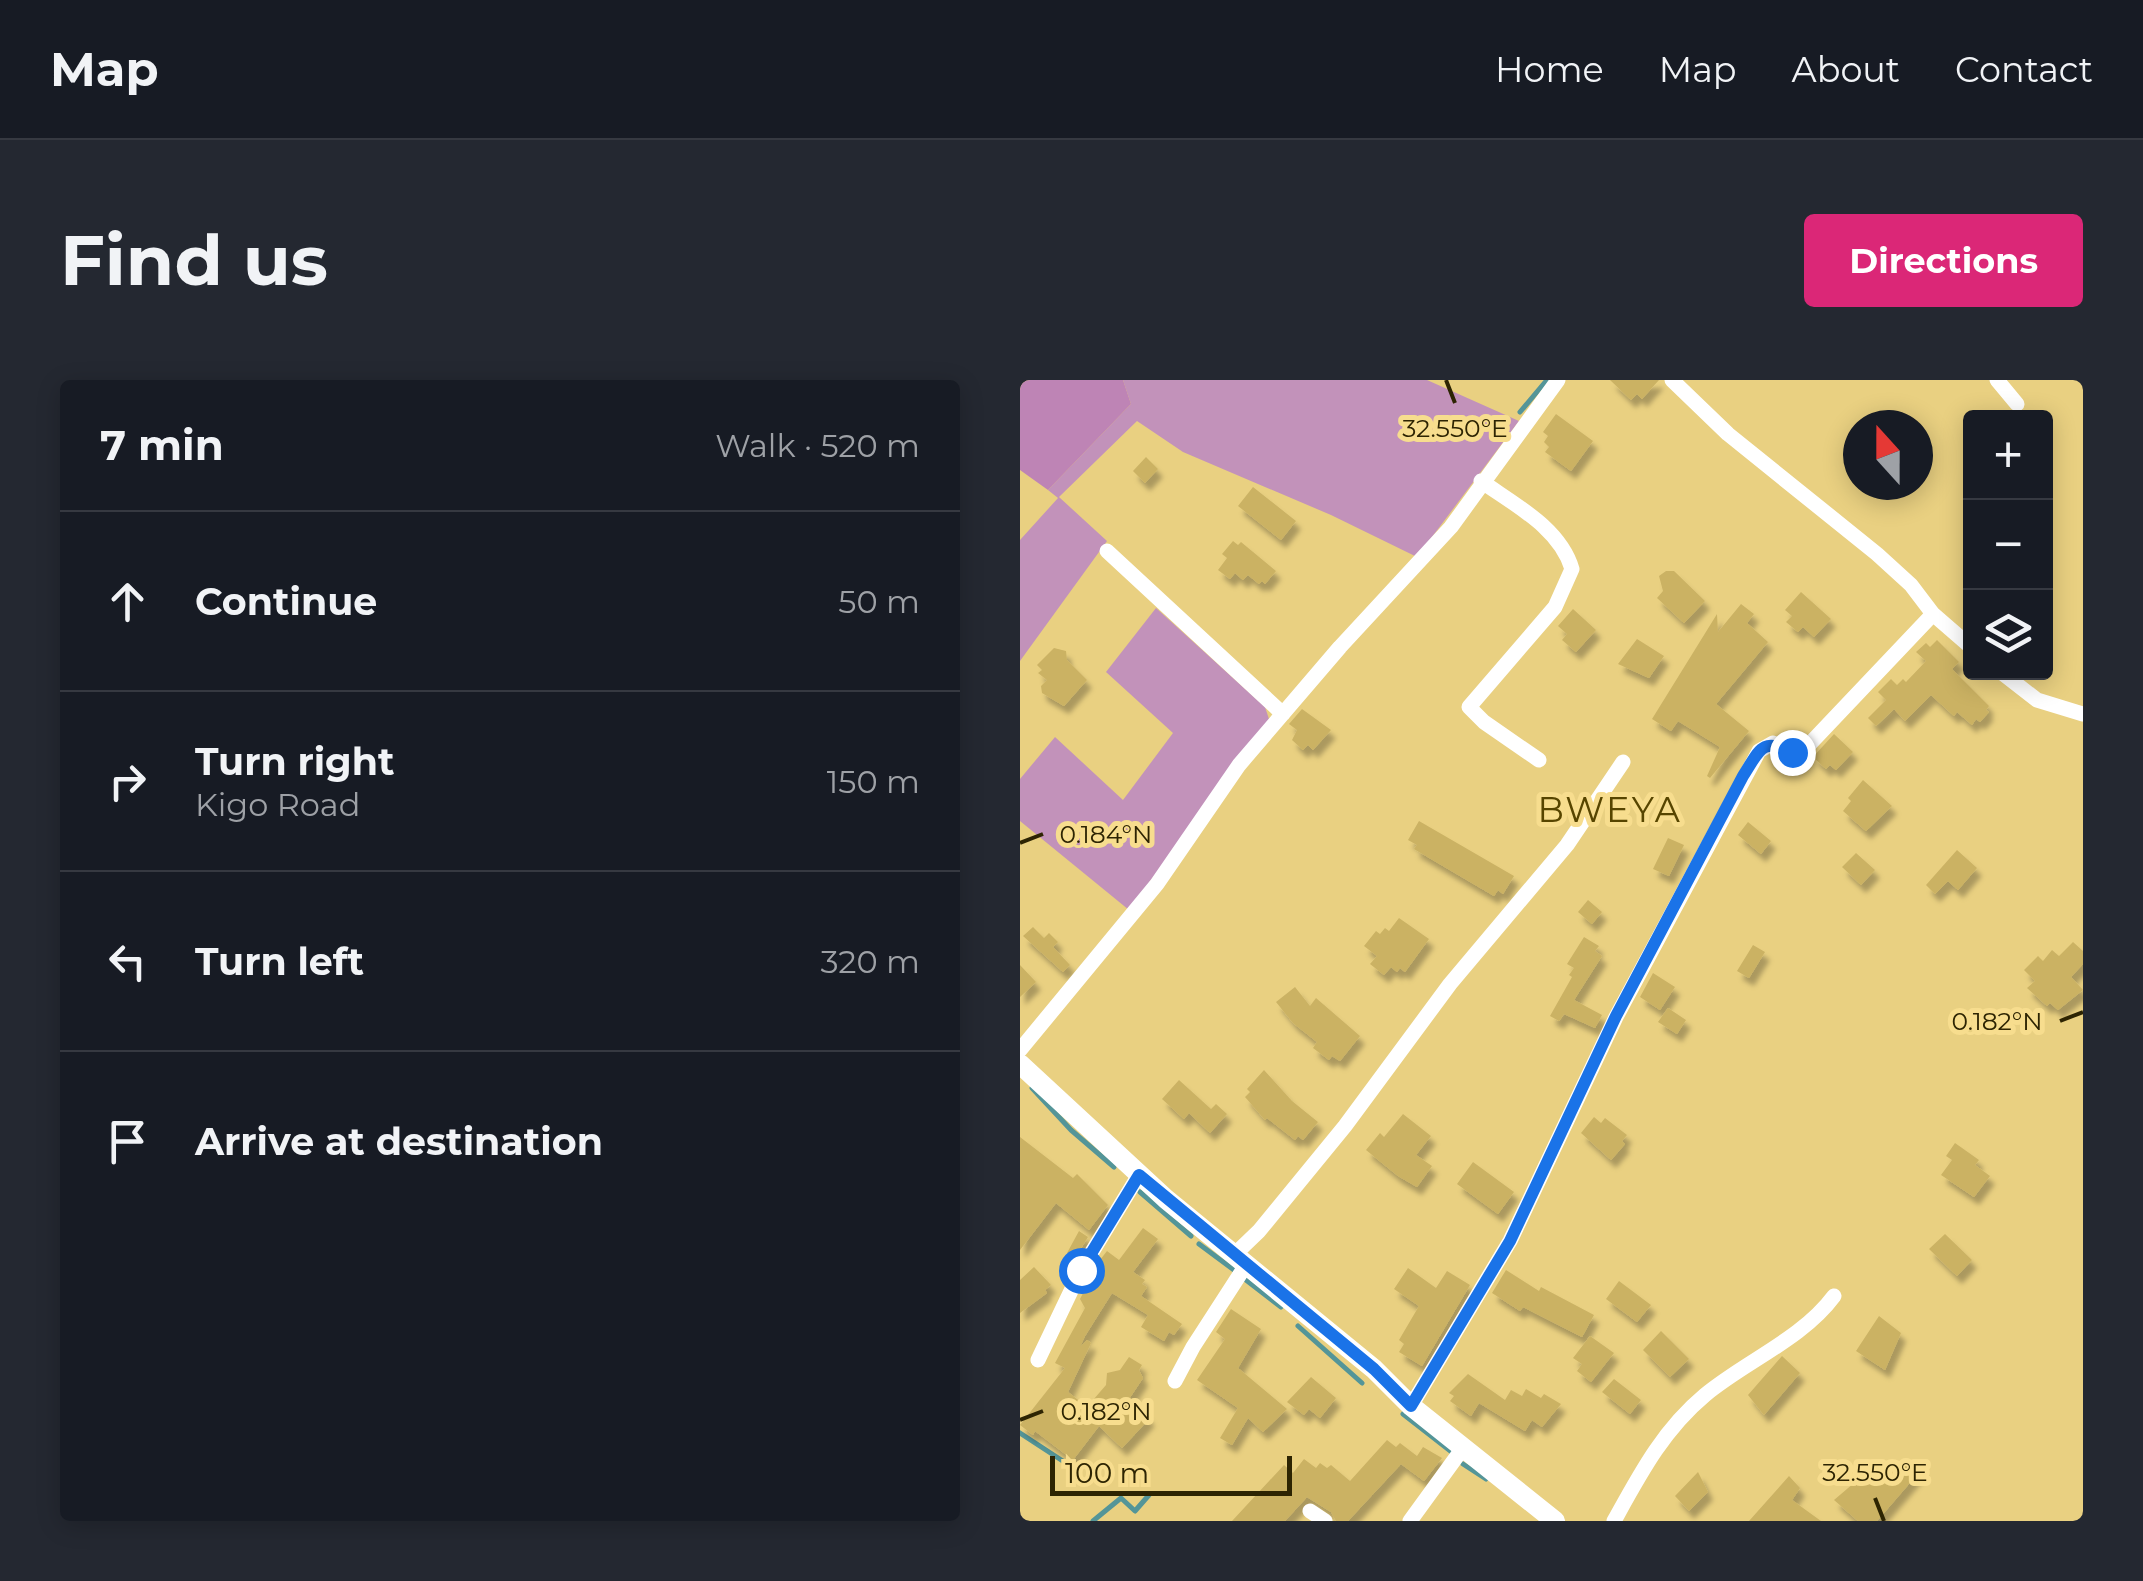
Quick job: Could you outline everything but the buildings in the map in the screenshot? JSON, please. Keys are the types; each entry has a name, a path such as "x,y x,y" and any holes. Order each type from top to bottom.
{"street":[{"path":"1020,1050 1156,884 1239,765 1450,527 1558,380"},
{"path":"1672,380 1728,434 1889,564 1933,614 1963,641"},
{"path":"1998,380 2018,404"},
{"path":"1482,481 1543,526 1563,546 1572,569 1555,608 1469,707 1539,760"},
{"path":"1107,551 1283,714"},
{"path":"1411,1406 1510,1241 1616,1016 1759,751 1773,744 1792,752 1804,750 1933,614"},
{"path":"2011,680 2037,700 2083,714"},
{"path":"1175,1381 1259,1230 1345,1126 1450,984 1567,844 1623,762"},
{"path":"1020,1064 1139,1175 1374,1369 1411,1406 1554,1521"},
{"path":"1038,1360 1081,1270 1139,1175"},
{"path":"1614,1521 1653,1451 1682,1416 1706,1393 1819,1316 1834,1296"},
{"path":"1410,1521 1463,1448"},
{"path":"1310,1511 1324,1521"}],"shaded area":[{"path":"1020,380 1123,380 1131,404 1048,490 1020,470"},
{"path":"1123,380 1427,380 1519,421 1417,557 1331,515 1183,452 1137,421 1059,497 1107,541 1020,661 1020,540 1058,498 1048,490 1131,404"},
{"path":"1156,608 1265,707 1269,719 1129,910 1020,821 1020,779 1055,737 1123,800 1173,733 1106,672"}],"waterway":[{"path":"1520,412 1547,380"},
{"path":"1032,1088 1071,1130 1114,1167"},
{"path":"1140,1192 1191,1236"},
{"path":"1199,1244 1234,1270"},
{"path":"1246,1280 1281,1307"},
{"path":"1298,1326 1362,1383"},
{"path":"1403,1414 1453,1453"},
{"path":"1020,1433 1075,1469"},
{"path":"1463,1464 1486,1479"},
{"path":"1093,1521 1121,1498 1135,1511 1149,1495"}],"district":[{"name":"BWEYA","path":"1610,809"}],"route":[{"path":"1081,1270 1139,1175 1374,1369 1411,1406 1510,1241 1616,1016 1743,776 1768,744 1792,752"}]}
